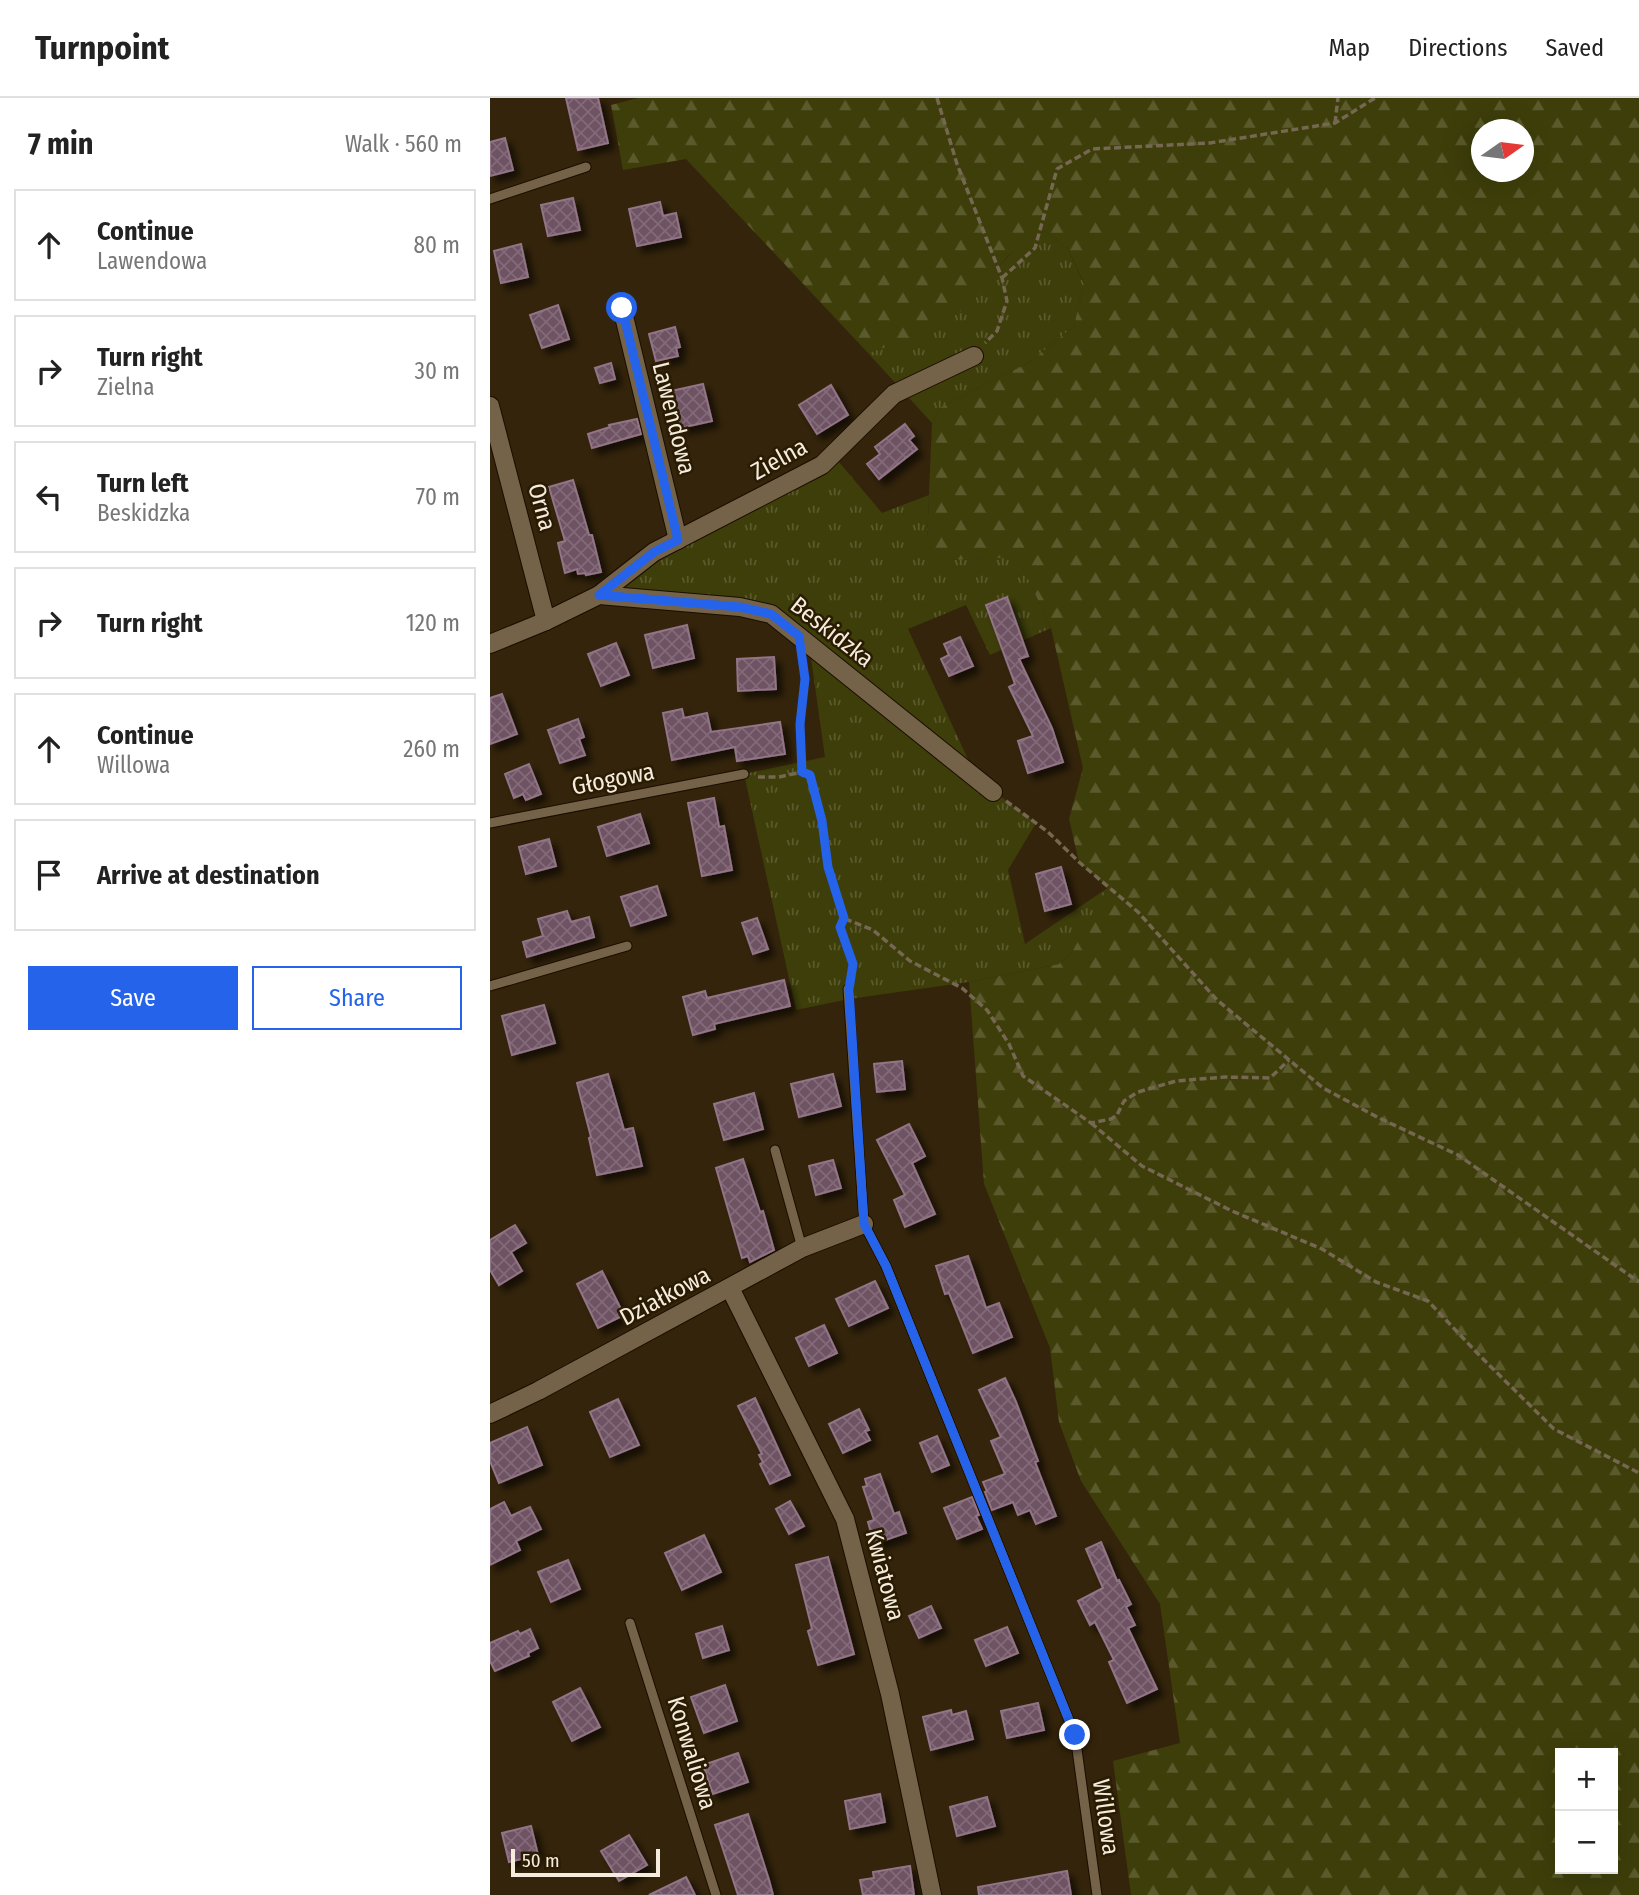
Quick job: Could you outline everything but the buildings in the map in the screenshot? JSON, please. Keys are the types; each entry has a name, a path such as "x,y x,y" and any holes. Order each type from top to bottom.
{"street":[{"name":"Lawendowa","path":"622,308 678,540"},
{"name":"Zielna","path":"599,595 654,552 822,465 894,394 974,356"},
{"name":"Orna","path":"490,406 546,621"},
{"path":"490,644 599,595"},
{"name":"Beskidzka","path":"599,595 740,607 771,614 993,792"},
{"name":"Działkowa","path":"490,1413 538,1391 802,1248 864,1224"},
{"name":"Kwiatowa","path":"730,1288 845,1520 890,1693 932,1895"}],"lane":[{"path":"490,198 586,167"},
{"name":"Głogowa","path":"490,823 744,774"},
{"path":"490,985 627,946"},
{"name":"Willowa","path":"849,989 864,1224 891,1278 1075,1735 1097,1895"},
{"path":"775,1150 802,1248"},
{"name":"Konwaliowa","path":"630,1623 716,1895"}],"path":[{"path":"937,98 957,164 1002,278 1007,301 997,331 974,356"},
{"path":"1335,123 1338,98"},
{"path":"1002,278 1035,248 1057,169 1092,149 1210,143 1335,123 1375,98"},
{"path":"799,636 805,679 800,724 802,772"},
{"path":"744,774 754,777 779,777 802,772 810,775 822,821 828,867 844,918 840,927 853,964 849,989"},
{"path":"993,792 1048,832 1138,912 1217,1000 1323,1088 1458,1155 1639,1282"},
{"path":"844,918 873,930 910,961 962,988 987,1010 1009,1044 1023,1076 1091,1123 1142,1166 1232,1210 1322,1249 1376,1282 1428,1301 1554,1429 1639,1473"},
{"path":"1091,1123 1111,1119 1117,1115 1124,1101 1138,1092 1176,1081 1270,1077 1289,1060"}],"green space":[{"path":"638,98 1639,98 1639,1895 1131,1895 1113,1761 1180,1743 1160,1604 1081,1481 1059,1422 1050,1348 984,1184 969,982 1059,964 1072,952 1108,887 1079,862 1069,819 1083,768 1051,628 1018,557 951,560 935,556 927,540 932,423 941,407 1030,362 1074,326 1084,283 1068,249 1045,231 1024,243 1000,264 980,293 956,314 913,337 868,353 686,159 623,170 611,105"},
{"path":"1045,231 1068,249 1084,284 1074,326 1030,362 941,407 932,423 868,353 897,343 979,294 997,268 1022,242"},
{"path":"833,455 882,513 929,495 927,540 951,560 1018,556 1051,628 990,655 966,605 908,629 977,779 1036,823 1008,870 1025,944 1109,887 1072,952 1059,964 969,982 849,999 796,1010 744,774 825,757 809,644 771,614 599,595"}],"route":[{"path":"622,308 678,540 654,552 599,595 740,607 771,614 799,636 805,679 800,724 802,772 810,775 822,821 828,867 844,918 840,927 853,964 849,989 864,1224 886,1266 1075,1735"}]}
